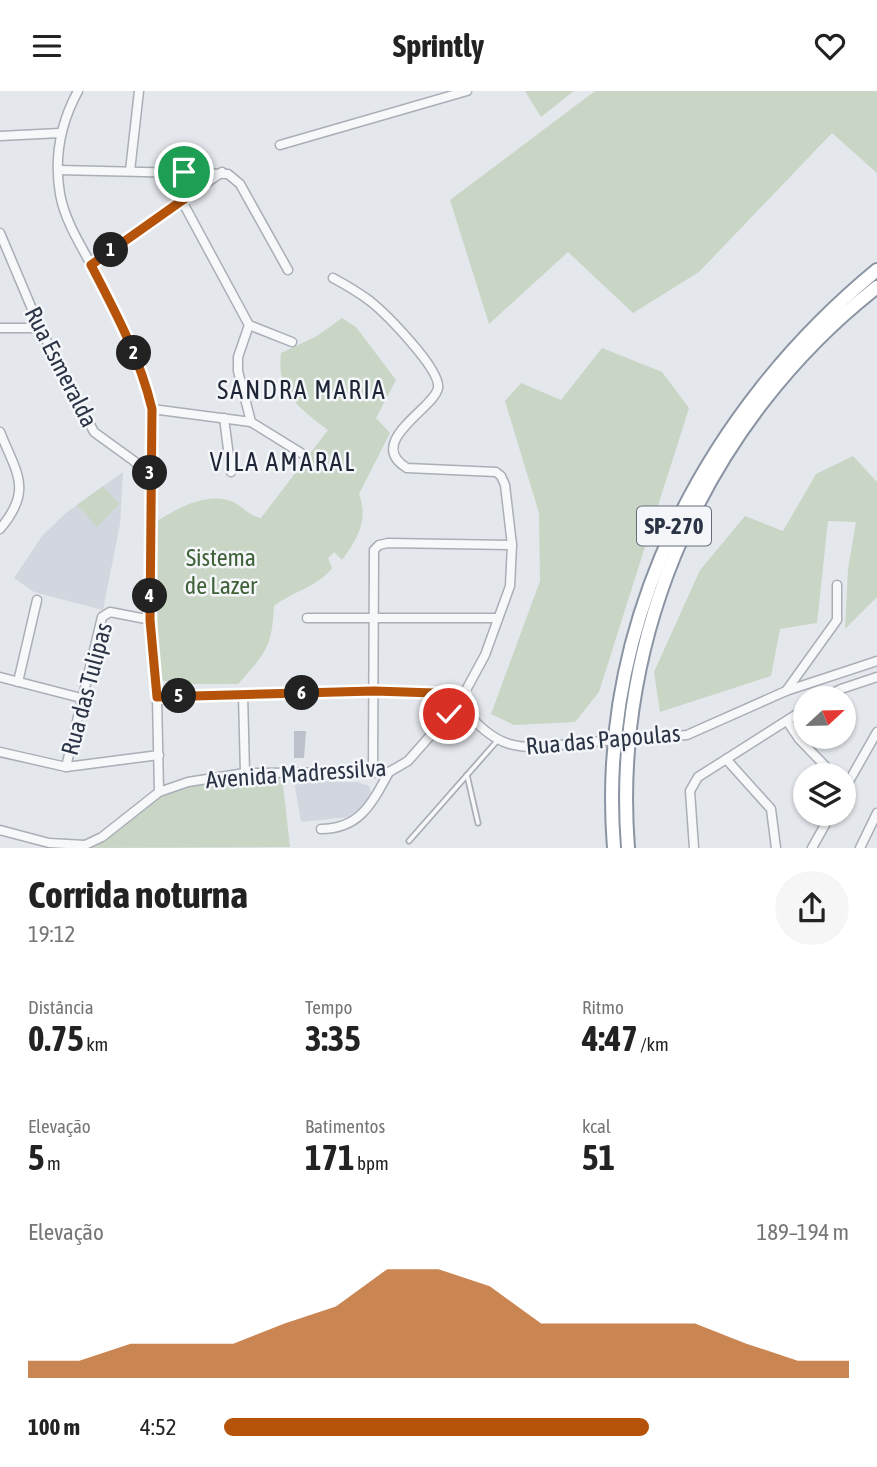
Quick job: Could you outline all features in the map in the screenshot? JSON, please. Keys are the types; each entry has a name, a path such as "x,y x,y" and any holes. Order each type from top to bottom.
{"highway":[{"name":"SP-270","path":"614,848 614,771 620,708 632,643 667,540 706,464 753,394 811,327 877,269"},
{"name":"SP-270","path":"628,848 625,817 630,718 640,660 653,611 675,553 717,469 759,406 826,331 877,287"}],"street":[{"path":"78,91 60,132 60,194 127,338 144,379 152,409 150,620 157,697 159,792"},
{"path":"130,171 139,91"},
{"path":"281,145 467,91"},
{"path":"0,136 60,132"},
{"path":"59,170 222,172 240,184 288,270"},
{"path":"184,172 194,192"},
{"path":"91,265 222,172"},
{"path":"182,201 249,324 292,342"},
{"name":"Rua Esmeralda","path":"0,233 40,328 94,432 104,442 127,455 150,479"},
{"name":"Avenida Madressilva","path":"0,830 49,843 85,845 102,837 159,792 216,776 245,773 389,772 408,761 465,694 481,663 510,586 512,545 505,485 501,475 490,471 407,468 399,464 395,455 395,441 439,386 431,368 371,301 334,278"},
{"path":"249,324 238,357 238,371 251,422"},
{"path":"0,328 40,328"},
{"path":"152,409 251,422 300,453"},
{"path":"223,418 231,472"},
{"path":"0,432 20,489 19,501 13,514 0,529"},
{"path":"373,773 374,550 379,545 388,543 512,545"},
{"path":"786,691 837,620 837,585"},
{"path":"18,682 37,600"},
{"name":"Rua das Tulipas","path":"66,767 103,614 110,612 150,620"},
{"path":"307,618 498,618"},
{"name":"Rua das Papoulas","path":"459,703 471,719 497,741 516,748 687,735 786,691 877,661"},
{"path":"0,677 82,698"},
{"path":"850,686 877,677"},
{"path":"157,697 374,691 465,694"},
{"path":"243,694 245,773"},
{"path":"694,848 690,791 698,777 793,717"},
{"path":"787,721 799,739 822,763"},
{"path":"856,767 877,732"},
{"path":"0,752 66,767 159,755"},
{"path":"726,759 771,809 776,848"},
{"path":"321,829 342,828 353,821 376,796 389,772"},
{"path":"860,848 877,813"},
{"path":"812,848 824,826"}],"lane":[{"path":"409,841 497,741"},
{"path":"467,775 478,823"}],"shaded area":[{"path":"123,472 120,524 103,610 34,592 14,578 42,536 66,513"},
{"path":"294,781 357,782 369,786 371,792 363,806 348,817 301,822"}],"green space":[{"path":"525,91 574,91 541,117"},
{"path":"595,91 877,91 877,173 832,133 699,272 633,313 568,252 489,324 450,200"},
{"name":"Sistema de Lazer","path":"342,318 356,327 396,380 376,418 390,433 359,494 363,512 357,537 342,560 334,552 328,558 332,568 327,574 274,606 269,641 255,665 238,684 163,681 158,668 157,521 184,506 214,499 233,502 261,518 328,430 299,406 286,389 280,367 281,353 317,336"},
{"path":"602,348 662,372 689,408 599,692 575,722 514,725 491,714 540,581 539,513 505,401 521,383 561,400"},
{"path":"853,456 877,482 877,597 845,629 848,569 856,522 828,521 817,623 780,629 771,676 660,712 654,672 700,570 745,516 783,531 816,474"},
{"path":"103,486 119,504 97,527 77,505"},
{"path":"282,776 290,847 86,848 164,791 229,777"}],"building":[{"path":"294,731 306,731 304,758 294,758"}],"district":[{"name":"SANDRA MARIA","path":"302,390"},
{"name":"VILA AMARAL","path":"283,462"}],"route":[{"path":"184,172 194,192 91,265 127,338 144,379 152,409 150,620 157,697 374,691 465,694 449,714"}]}
